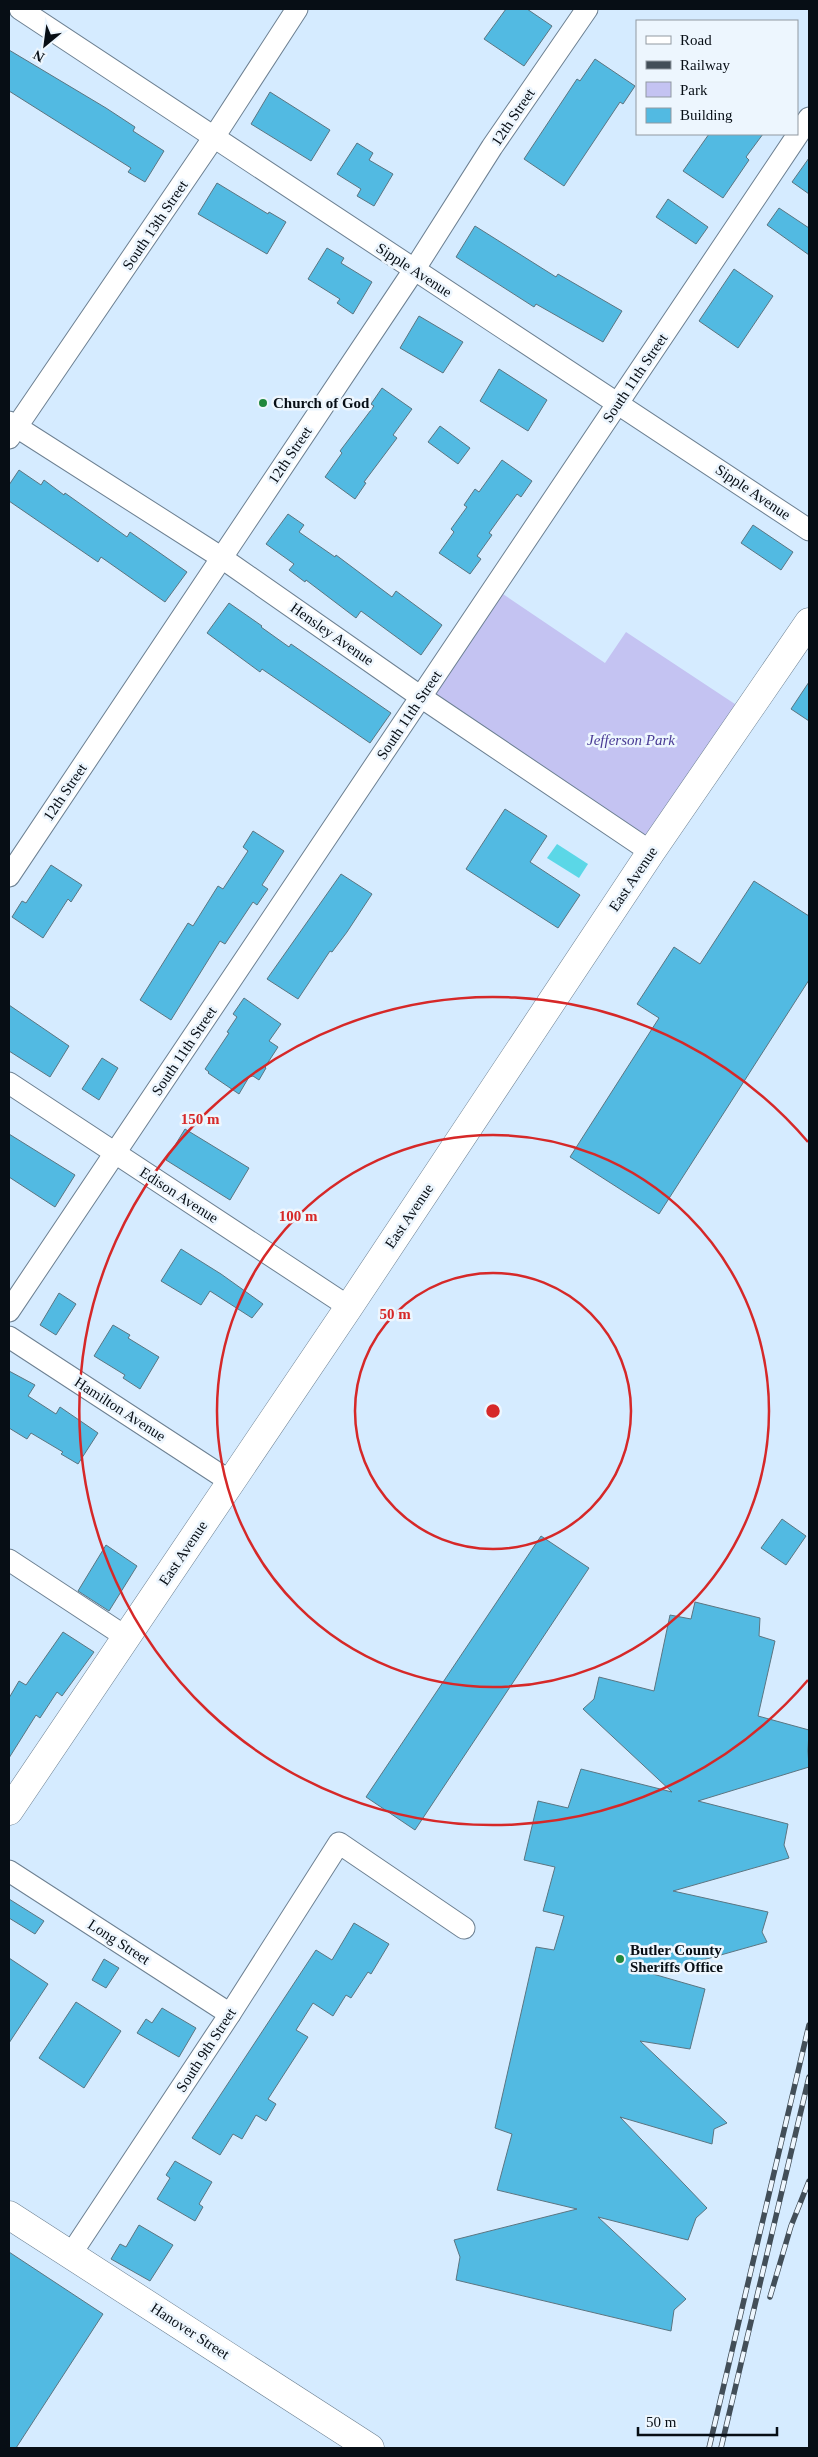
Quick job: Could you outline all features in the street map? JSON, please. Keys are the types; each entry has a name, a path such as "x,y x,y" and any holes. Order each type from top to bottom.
{"street":[{"name":"Sipple Avenue","path":"20,9 809,530"},
{"name":"South 13th Street","path":"11,429 214,137 297,9"},
{"name":"12th Street","path":"9,876 414,270 492,147 587,9"},
{"name":"South 11th Street","path":"798,134 809,118"},
{"name":"South 11th Street","path":"9,1311 798,135"},
{"name":"Hensley Avenue","path":"11,429 222,558 421,697 651,852"},
{"name":"East Avenue","path":"9,1811 651,852 809,622"},
{"name":"Edison Avenue","path":"9,1083 348,1307"},
{"name":"Hamilton Avenue","path":"9,1337 231,1482"},
{"path":"9,1560 126,1637"},
{"name":"South 9th Street","path":"71,2254 230,2014 338,1843 464,1928"},
{"name":"Long Street","path":"9,1871 230,2014"},
{"name":"Hanover Street","path":"9,2215 370,2448"}],"green space":[{"name":"Jefferson Park","path":"494,588 605,663 626,632 747,712 651,852 421,697"}],"shaded area":[{"path":"557,844 588,864 579,878 547,858"}],"building":[{"path":"506,9 527,9 552,26 524,66 484,39"},
{"path":"9,50 106,108 135,127 133,131 164,151 145,182 128,172 131,168 9,91"},
{"path":"595,59 635,86 623,104 620,102 564,186 524,159 577,79 580,81"},
{"path":"270,92 330,130 311,161 251,124"},
{"path":"708,135 762,135 746,157 749,160 723,198 683,171"},
{"path":"357,143 373,153 369,160 393,174 374,206 357,196 361,189 337,174"},
{"path":"809,158 809,194 792,182"},
{"path":"217,183 268,214 269,212 286,222 267,254 198,214"},
{"path":"668,199 708,227 696,244 656,217"},
{"path":"779,208 809,228 809,255 767,225"},
{"path":"475,226 556,277 558,274 622,311 603,342 536,304 534,307 456,257"},
{"path":"327,248 344,258 341,263 372,282 353,314 337,303 340,299 308,279"},
{"path":"734,269 773,296 738,348 699,321"},
{"path":"419,316 463,342 443,373 400,348"},
{"path":"499,369 547,400 528,431 480,401"},
{"path":"382,388 412,409 393,435 397,438 364,482 366,483 355,499 325,477 342,453 340,451 374,406 371,404"},
{"path":"440,426 470,448 458,464 428,442"},
{"path":"502,460 532,481 521,497 517,494 489,533 492,535 477,556 481,559 470,574 439,553 454,532 451,529 467,507 464,505 475,489 479,492"},
{"path":"19,470 41,485 44,480 64,495 65,493 127,537 130,532 187,572 165,602 101,557 98,562 9,501 9,485"},
{"path":"288,514 304,525 299,532 335,557 336,555 392,597 396,591 442,625 421,655 361,611 356,618 306,580 305,582 289,570 294,564 266,544"},
{"path":"753,525 793,552 781,570 741,543"},
{"path":"229,603 289,647 291,644 391,713 370,743 262,669 260,672 207,633"},
{"path":"809,682 809,721 791,709"},
{"path":"505,809 547,836 530,862 580,895 558,928 466,869"},
{"path":"253,831 284,851 262,885 268,889 257,905 253,902 225,944 220,941 171,1020 140,1000 188,923 193,926 218,886 223,889 248,851 243,847"},
{"path":"51,865 82,885 71,902 68,899 43,938 12,917 22,901 26,903"},
{"path":"341,874 372,894 298,999 267,979"},
{"path":"754,881 809,916 809,980 659,1214 570,1157 659,1018 637,1004 674,947 700,964"},
{"path":"244,998 281,1024 269,1041 278,1047 259,1080 253,1076 249,1077 239,1094 205,1069 229,1033 227,1032 237,1017 233,1014"},
{"path":"9,1005 69,1046 50,1077 9,1051"},
{"path":"102,1058 118,1068 99,1100 82,1089"},
{"path":"185,1129 249,1168 230,1200 166,1160"},
{"path":"9,1134 75,1175 55,1207 9,1177"},
{"path":"181,1249 221,1274 263,1304 252,1318 210,1291 201,1305 161,1281"},
{"path":"59,1293 76,1304 56,1335 40,1325"},
{"path":"113,1325 130,1335 128,1338 159,1357 140,1389 123,1378 125,1375 94,1356"},
{"path":"9,1371 35,1385 28,1396 56,1414 60,1407 98,1433 78,1464 61,1454 63,1452 31,1433 27,1439 9,1428"},
{"path":"782,1519 806,1536 786,1565 761,1548"},
{"path":"541,1536 589,1568 415,1830 366,1797"},
{"path":"106,1545 137,1566 109,1611 78,1591"},
{"name":"Butler County Sheriffs Office","path":"695,1602 760,1618 759,1636 775,1641 758,1716 809,1730 809,1767 698,1801 788,1824 784,1845 789,1858 673,1891 768,1912 762,1932 767,1942 653,1974 705,1989 690,2049 640,2041 727,2123 714,2129 712,2144 620,2117 707,2208 696,2218 688,2240 598,2217 686,2299 674,2310 671,2331 456,2280 460,2257 454,2240 577,2209 497,2190 512,2134 495,2128 536,1947 554,1950 564,1916 543,1911 555,1867 524,1860 538,1801 568,1808 581,1769 672,1792 583,1709 594,1699 599,1677 654,1691 670,1615 691,1619"},
{"path":"63,1632 94,1652 62,1696 57,1692 40,1718 36,1715 9,1758 9,1698 19,1681 26,1685"},
{"path":"9,1899 44,1921 35,1934 9,1918"},
{"path":"354,1923 389,1944 371,1974 368,1972 351,1998 346,1995 333,2016 313,2003 296,2030 308,2037 268,2099 276,2104 266,2121 256,2115 242,2139 233,2134 220,2155 192,2138 316,1950 332,1960"},
{"path":"9,1958 48,1984 9,2043"},
{"path":"104,1959 119,1968 106,1988 92,1980"},
{"path":"76,2002 121,2031 84,2088 39,2058"},
{"path":"162,2008 196,2028 179,2057 137,2033 146,2019 152,2023"},
{"path":"175,2161 212,2182 199,2204 203,2207 195,2221 157,2199 170,2178 166,2175"},
{"path":"139,2225 173,2245 150,2281 111,2259 120,2244 126,2247"},
{"path":"9,2252 103,2314 16,2448 9,2448"}],"railway":[{"path":"709,2448 809,2025"},
{"path":"721,2448 809,2077"},
{"path":"770,2297 791,2226 809,2181"}],"place":[{"name":"Church of God","path":"263,403"},
{"name":"Butler County Sheriffs Office","path":"620,1959"}]}
